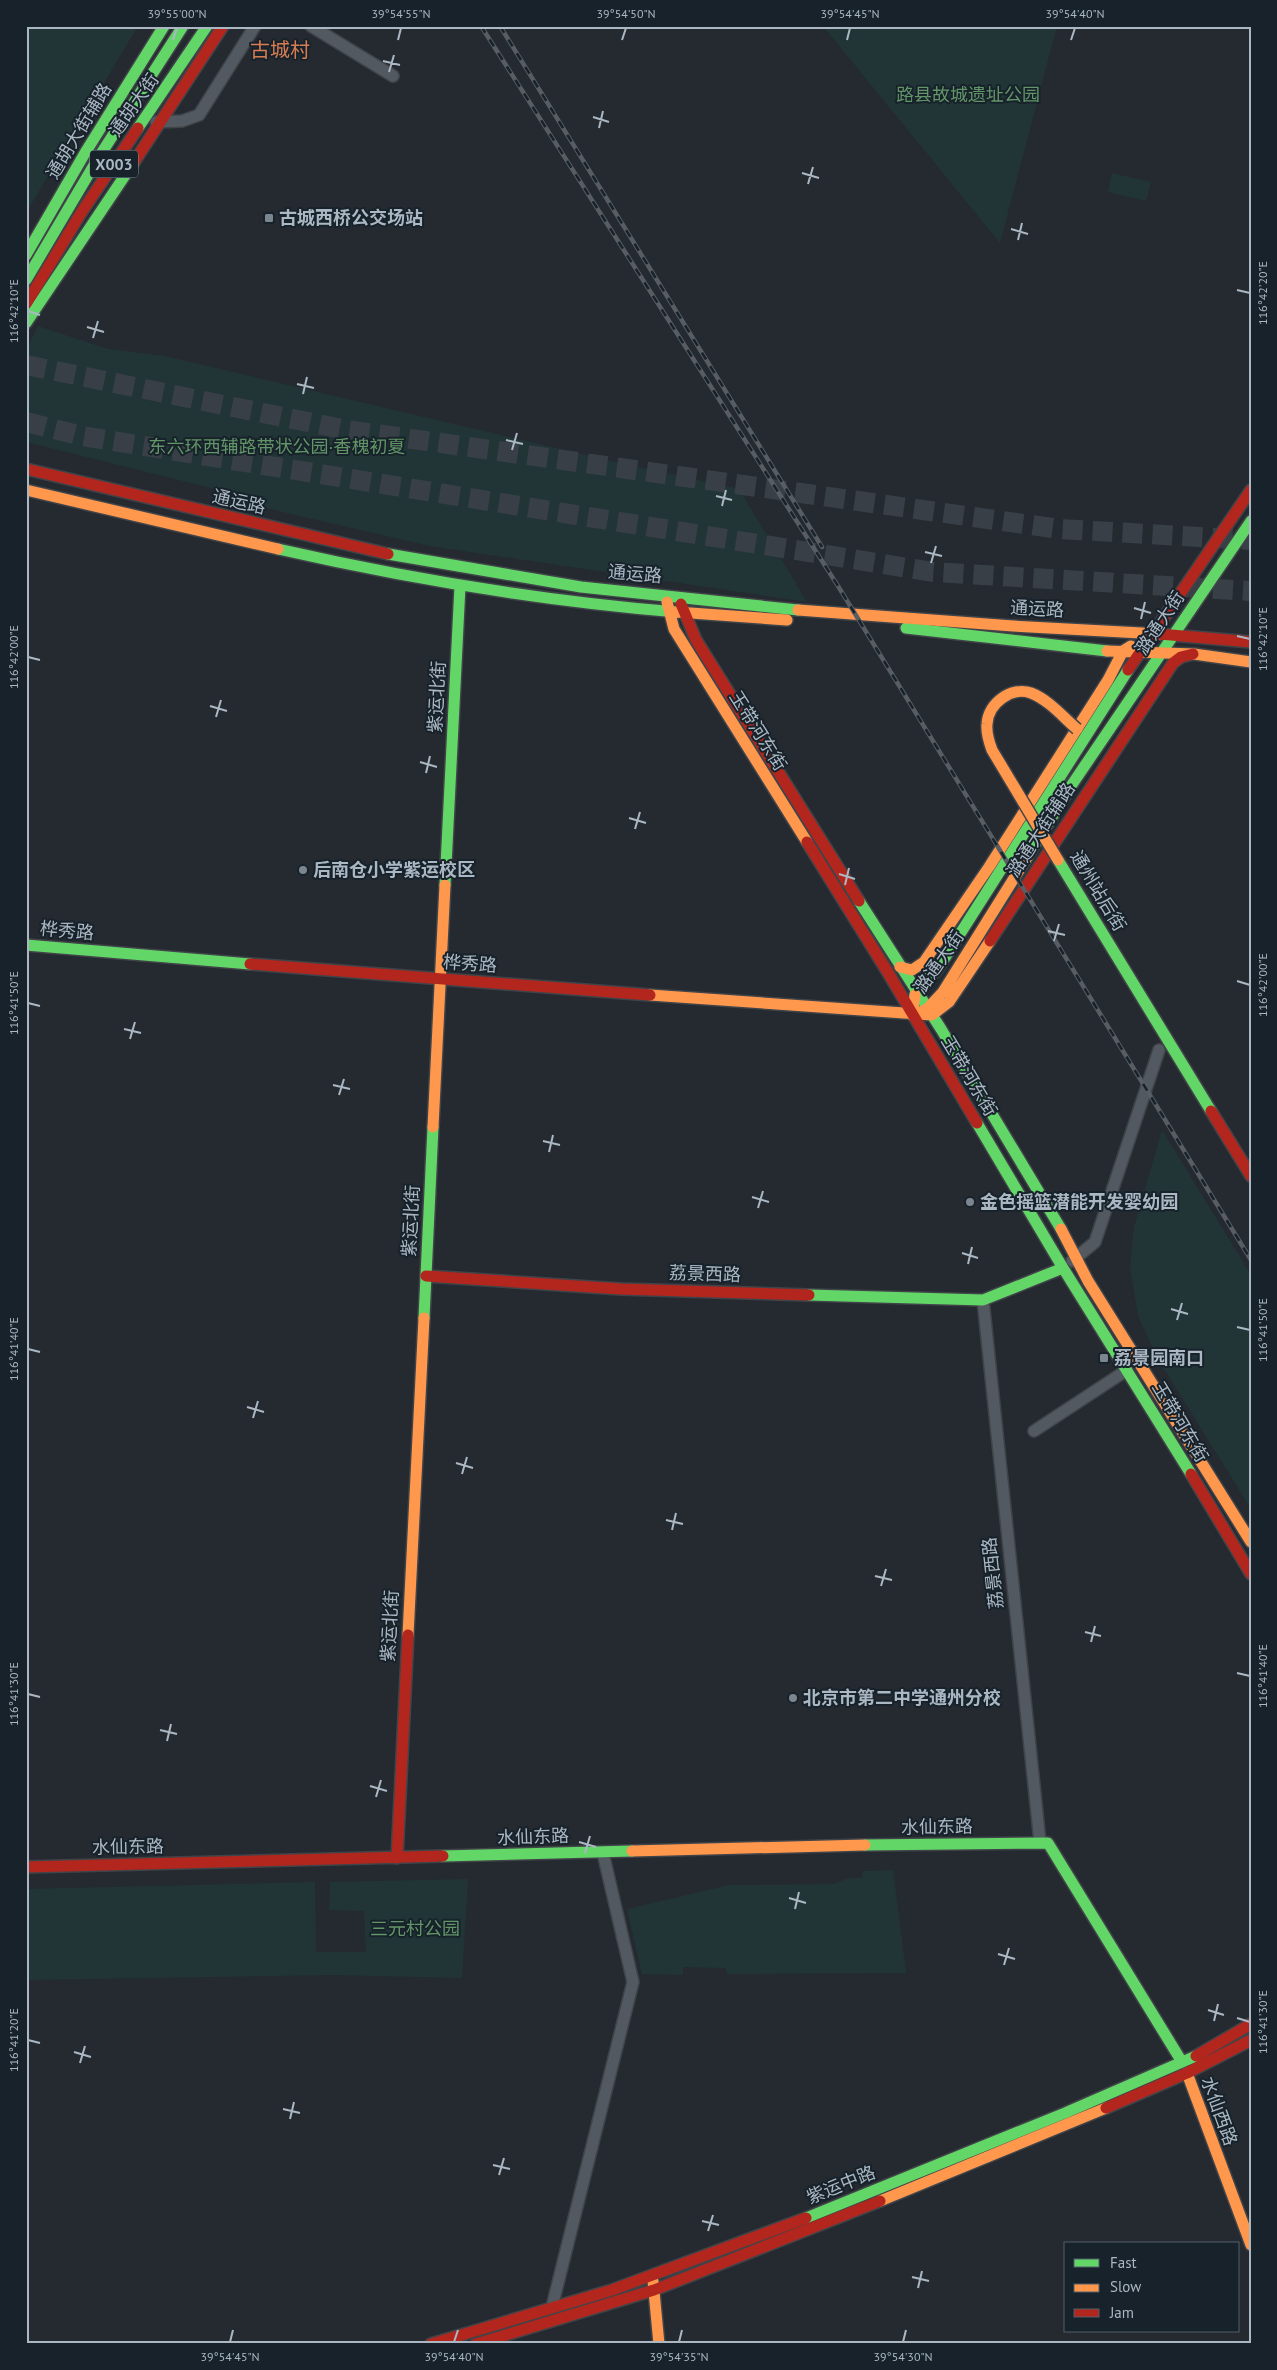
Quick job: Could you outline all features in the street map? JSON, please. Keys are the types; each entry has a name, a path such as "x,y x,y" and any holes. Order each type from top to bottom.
{"main road":[{"name":"通胡大街辅路","path":"26,255 85,153 164,26"},
{"name":"通胡大街","path":"26,280 97,160 183,26"},
{"name":"通胡大街","path":"26,304 81,213 145,121 207,26"},
{"path":"26,323 223,26"},
{"name":"通运路","path":"26,469 371,551 581,587 666,594 813,611 1013,626 1152,633 1251,642"},
{"name":"通运路","path":"26,490 361,568 460,586 571,602 683,612 914,628 1106,652 1194,654 1251,662"},
{"name":"潞通大街","path":"912,1015 916,989 936,970 1152,633 1251,490"},
{"name":"潞通大街","path":"929,1012 1071,786 1251,521"},
{"name":"紫运北街","path":"397,1858 460,586"},
{"name":"玉带河东街","path":"666,594 668,610 674,629 887,971 1063,1268 1251,1574"},
{"name":"玉带河东街","path":"679,596 683,612 696,640 900,967 916,989 1067,1239 1075,1258 1142,1370 1251,1542"},
{"name":"潞通大街辅路","path":"900,967 912,970 924,962 989,867 1108,680 1123,652 1152,633"},
{"name":"潞通大街辅路","path":"929,1012 949,1002 954,995 1173,663 1182,657 1194,654"},
{"name":"通州站后街","path":"1077,729 1042,699 1030,692 1017,692 1003,696 994,706 987,719 987,735 992,750 1251,1176"},
{"name":"桦秀路","path":"26,945 440,980 730,999 912,1015"},
{"path":"912,1015 929,1012"},
{"name":"荔景西路","path":"426,1276 621,1289 983,1300 1063,1268"},
{"name":"水仙东路","path":"26,1867 1040,1842"},
{"name":"水仙西路","path":"1040,1842 1048,1844 1184,2068 1251,2245"},
{"name":"紫运中路","path":"476,2344 654,2290 776,2243 1061,2127 1184,2068 1251,2024"},
{"name":"紫运中路","path":"431,2344 652,2276 772,2232 1251,2040"},
{"path":"652,2276 659,2344"}],"street":[{"path":"145,121 182,121 199,115 255,26"},
{"path":"311,26 393,76"},
{"path":"1063,1268 1096,1242 1158,1050"},
{"name":"荔景西路","path":"983,1300 1040,1842"},
{"path":"1034,1431 1127,1370"},
{"path":"552,2307 633,1982 603,1853"}],"green space":[{"path":"26,26 138,26 26,213"},
{"name":"路县故城遗址公园","path":"823,26 1057,26 1000,243"},
{"path":"1112,173 1151,182 1146,201 1108,192"},
{"name":"东六环西辅路带状公园·香槐初夏","path":"38,326 108,349 165,356 624,464 739,489 807,602 430,546 239,502 235,494 26,442 26,351"},
{"path":"1162,1130 1251,1275 1251,1509 1158,1359 1138,1316 1130,1267 1134,1227"},
{"path":"893,1870 906,1973 727,1974 726,1968 683,1967 683,1975 642,1974 627,1909 729,1885 834,1884 848,1878 862,1878 863,1871"},
{"name":"三元村公园","path":"468,1879 462,1978 334,1975 26,1980 26,1889 315,1882 316,1952 366,1952 364,1911 329,1910 330,1882"}],"tunnel":[{"path":"26,365 347,430 1060,529 1251,540"},
{"path":"26,422 82,436 933,572 1251,591"}],"railway":[{"path":"481,26 838,586 1251,1260"},
{"path":"500,26 822,547"}],"traffic: fast":[{"path":"26,255 85,153 164,26"},
{"path":"26,280 97,160 183,26"},
{"path":"138,128 207,26"},
{"path":"26,323 134,162"},
{"path":"1026,859 1071,786 1251,521"},
{"path":"278,549 476,588 576,602 677,612"},
{"path":"388,554 581,587 798,610"},
{"path":"445,885 460,586"},
{"path":"906,628 1107,651"},
{"path":"915,995 916,989 937,970 1128,670"},
{"path":"1058,860 1211,1111"},
{"path":"859,901 941,1029 1061,1229"},
{"path":"26,945 250,964"},
{"path":"977,1123 1063,1268 1191,1474"},
{"path":"424,1318 433,1127"},
{"path":"809,1295 983,1300 1063,1268"},
{"path":"865,1845 1048,1843 1182,2062"},
{"path":"443,1856 632,1851"},
{"path":"806,2218 1065,2113 1196,2056"}],"traffic: slow":[{"path":"26,490 278,549"},
{"path":"667,602 674,629 807,842"},
{"path":"798,610 1013,626 1160,634"},
{"path":"677,612 787,620"},
{"path":"900,967 912,970 924,962 989,867 1108,680 1123,651 1131,646"},
{"path":"1107,651 1194,654 1251,662"},
{"path":"1058,860 992,750 987,734 988,716 996,703 1002,698 1009,694 1024,691 1044,700 1077,729"},
{"path":"915,995 912,1015 927,1009 943,992 1026,859"},
{"path":"433,1127 445,885"},
{"path":"650,995 932,1015 949,1002 990,941"},
{"path":"1061,1229 1088,1281 1251,1542"},
{"path":"408,1635 424,1318"},
{"path":"632,1851 865,1845"},
{"path":"1187,2073 1251,2245"},
{"path":"880,2201 1106,2108"},
{"path":"653,2281 659,2344"}],"traffic: jam":[{"path":"134,162 223,26"},
{"path":"26,304 81,213 138,128"},
{"path":"26,469 388,554"},
{"path":"1128,670 1251,490"},
{"path":"681,604 696,640 859,901"},
{"path":"1160,634 1251,642"},
{"path":"990,941 1173,663 1181,657 1193,654"},
{"path":"807,842 887,971 977,1123"},
{"path":"250,964 650,995"},
{"path":"1211,1111 1251,1176"},
{"path":"426,1276 621,1289 809,1295"},
{"path":"1191,1474 1251,1574"},
{"path":"397,1858 408,1635"},
{"path":"26,1867 443,1856"},
{"path":"1196,2056 1251,2024"},
{"path":"1106,2108 1187,2073 1251,2040"},
{"path":"476,2344 654,2290 880,2201"},
{"path":"431,2344 612,2290 806,2218"}],"place":[{"name":"古城西桥公交场站","path":"269,218"},
{"name":"后南仓小学紫运校区","path":"303,870"},
{"name":"金色摇篮潜能开发婴幼园","path":"970,1202"},
{"name":"荔景园南口","path":"1104,1358"},
{"name":"北京市第二中学通州分校","path":"793,1698"}],"district":[{"name":"古城村","path":"280,50"}]}
